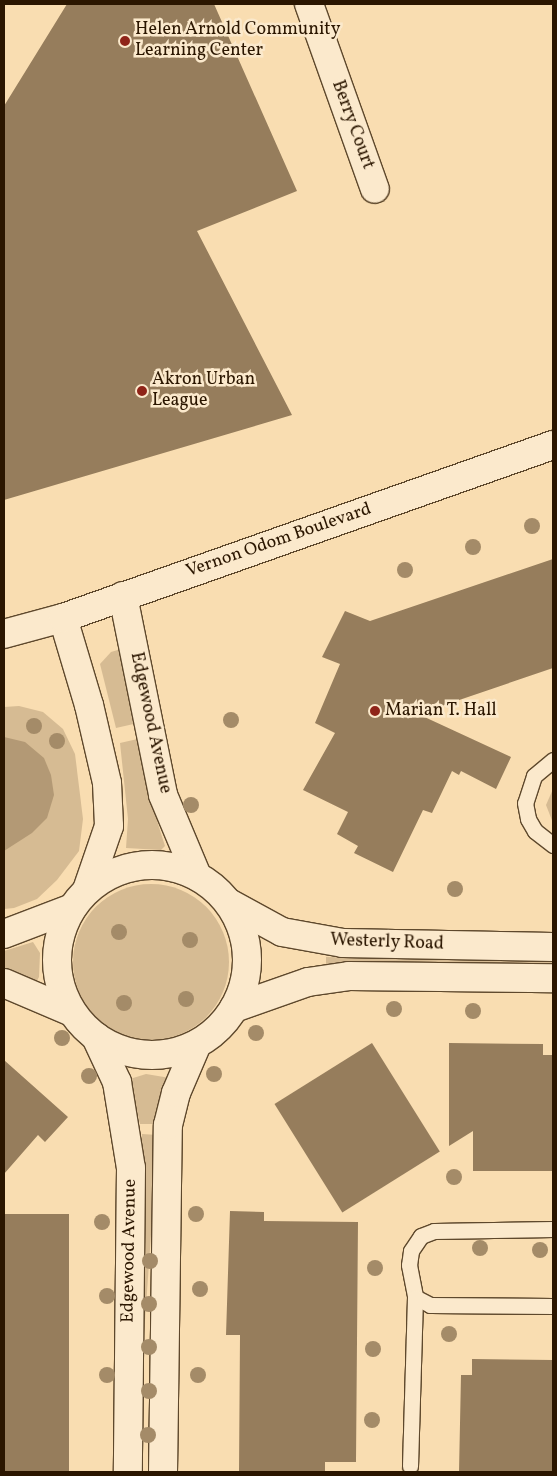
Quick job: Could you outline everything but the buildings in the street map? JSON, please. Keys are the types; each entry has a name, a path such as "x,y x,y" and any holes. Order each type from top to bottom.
{"street":[{"name":"Berry Court","path":"309,4 375,189"},
{"name":"Vernon Odom Boulevard","path":"4,634 63,618 553,445"},
{"name":"Edgewood Avenue","path":"123,596 163,795 197,876"},
{"path":"4,934 80,899 106,876 128,868 152,865 175,867 197,876 229,903 242,928 248,955 245,983 234,1008 218,1028 197,1044 172,1053 146,1055 119,1049 96,1037 72,1012 61,988 56,960 60,933 80,899 109,826 107,783 89,705 63,618"},
{"name":"Westerly Road","path":"229,903 282,932 343,943 553,947"},
{"name":"Westerly Road","path":"234,1008 308,982 349,976 553,978"},
{"path":"4,983 72,1012"},
{"name":"Edgewood Avenue","path":"96,1037 117,1082 131,1168 128,1472"},
{"name":"Edgewood Avenue","path":"163,1472 168,1125 176,1093 197,1044"}],"lane":[{"path":"553,760 534,776 526,804 528,819 535,831 553,845"},
{"path":"410,1466 415,1297 409,1265 411,1251 421,1236 434,1231 460,1229 553,1229"},
{"path":"415,1297 430,1305 553,1306"}],"shaded area":[{"path":"121,649 138,723 116,728 100,664 111,652"},
{"path":"19,706 43,712 63,729 75,754 83,819 79,851 57,880 37,899 14,908 4,909 4,707"},
{"path":"4,737 25,742 44,758 51,775 54,795 47,818 32,833 4,851"},
{"path":"142,738 158,824 165,846 161,850 126,848 128,819 120,743"},
{"path":"553,789 553,823 546,805"},
{"path":"151,884 181,890 194,897 206,907 216,919 223,932 229,962 223,992 216,1005 206,1017 194,1027 181,1034 151,1040 121,1034 108,1027 96,1017 86,1005 79,992 73,962 79,932 86,919 96,907 108,897 121,890"},
{"path":"33,942 40,953 39,977 35,984 4,975 4,951"},
{"path":"326,957 553,962 553,970 326,970"},
{"path":"146,1074 170,1078 160,1124 140,1124 130,1079"},
{"path":"142,1134 158,1135 134,1472 118,1471"}],"place":[{"name":"Helen Arnold Community Learning Center","path":"125,41"},
{"name":"Akron Urban League","path":"142,391"},
{"name":"Marian T. Hall","path":"375,711"}]}
